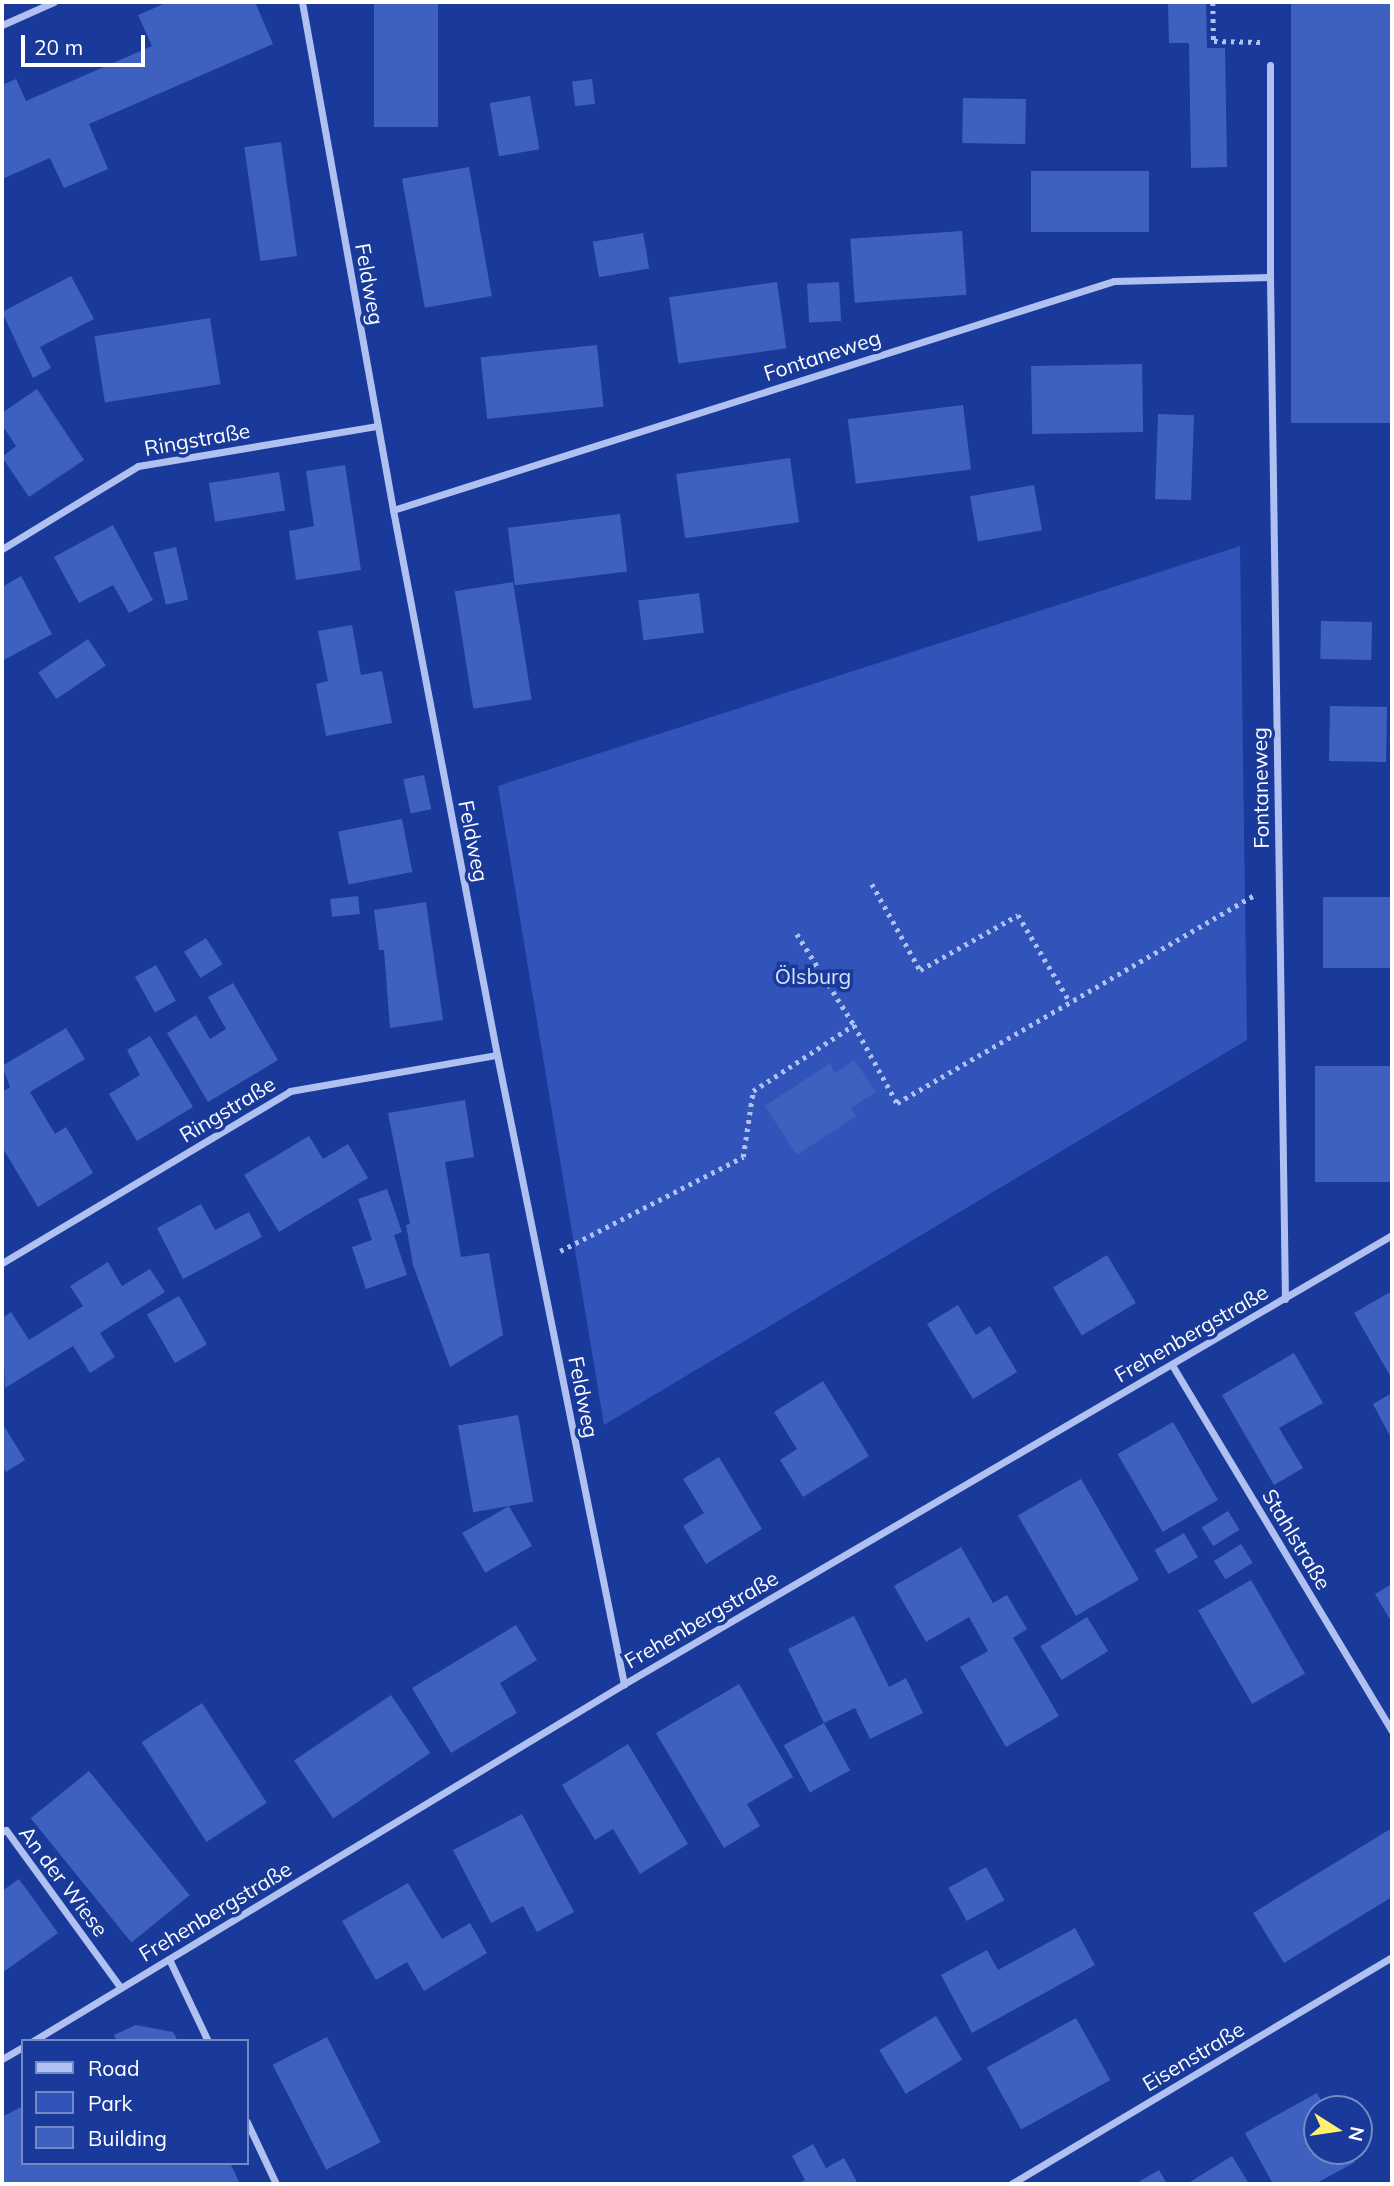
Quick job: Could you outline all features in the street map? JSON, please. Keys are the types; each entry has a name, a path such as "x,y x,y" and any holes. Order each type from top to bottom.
{"street":[{"path":"2,25 54,2"},
{"name":"Feldweg","path":"302,2 393,510 497,1055 624,1684"},
{"name":"Fontaneweg","path":"1270,65 1270,277 1286,1299"},
{"name":"Fontaneweg","path":"393,510 1114,281 1270,277"},
{"name":"Ringstraße","path":"2,549 138,467 378,426"},
{"name":"Ringstraße","path":"2,1263 290,1091 497,1055"},
{"name":"Frehenbergstraße","path":"36,2039 624,1684 1392,1235"},
{"name":"Stahlstraße","path":"1172,1364 1392,1731"},
{"name":"An der Wiese","path":"2,1832 6,1830 121,1988"},
{"name":"Eisenstraße","path":"1012,2184 1392,1957"},
{"path":"169,1959 207,2039"},
{"path":"2,2059 21,2048"},
{"path":"248,2124 276,2184"}],"path":[{"path":"1213,2 1213,41 1270,42 1270,65"},
{"path":"797,934 854,1025 898,1103 1279,881"},
{"path":"872,884 920,970 1018,915 1070,1002"},
{"path":"539,1262 743,1157 753,1091 854,1025"}],"green space":[{"name":"Ölsburg","path":"1240,546 1247,1040 604,1425 498,786"}],"building":[{"path":"168,2 255,2 273,44 89,124 108,169 64,188 50,158 2,179 2,85 16,79 26,101 152,46 138,15"},
{"path":"374,2 438,2 438,127 374,127"},
{"path":"1168,2 1206,2 1207,48 1225,48 1227,167 1191,168 1189,43 1169,43"},
{"path":"1291,2 1392,2 1392,423 1291,423"},
{"path":"592,79 595,104 575,106 572,81"},
{"path":"530,96 539,149 499,156 490,103"},
{"path":"963,98 1026,99 1025,144 962,143"},
{"path":"281,142 297,256 260,261 244,147"},
{"path":"469,167 492,296 425,308 402,179"},
{"path":"1031,171 1149,171 1149,232 1031,232"},
{"path":"962,231 966,295 855,303 850,239"},
{"path":"643,233 649,268 599,277 593,242"},
{"path":"71,276 94,319 40,347 51,368 33,378 2,312"},
{"path":"777,282 786,348 678,364 669,297"},
{"path":"839,282 841,321 809,323 807,284"},
{"path":"210,318 220,384 105,402 94,336"},
{"path":"597,345 603,407 487,419 481,357"},
{"path":"1142,364 1143,432 1032,434 1031,366"},
{"path":"37,389 84,460 29,497 2,457 16,446 2,425 2,413"},
{"path":"963,405 971,470 856,484 848,419"},
{"path":"1158,414 1194,415 1191,500 1155,499"},
{"path":"790,458 799,522 685,538 676,474"},
{"path":"345,465 361,570 296,580 289,531 314,526 306,471"},
{"path":"279,472 285,511 215,522 209,483"},
{"path":"1034,485 1042,530 978,542 970,496"},
{"path":"620,514 627,572 515,585 508,528"},
{"path":"113,525 153,600 129,613 113,585 79,603 54,557"},
{"path":"176,547 188,600 166,605 154,552"},
{"path":"21,576 52,634 2,661 2,587"},
{"path":"513,582 532,700 473,709 455,591"},
{"path":"699,593 704,633 643,640 638,600"},
{"path":"1321,621 1372,622 1371,660 1320,659"},
{"path":"352,625 361,675 382,671 392,723 326,736 316,684 328,681 318,631"},
{"path":"88,639 106,666 56,699 38,673"},
{"path":"1330,706 1387,707 1386,762 1329,761"},
{"path":"424,775 431,809 411,814 403,779"},
{"path":"402,819 412,872 348,884 338,831"},
{"path":"358,896 360,914 332,917 330,899"},
{"path":"1323,897 1392,897 1392,968 1323,968"},
{"path":"426,902 443,1020 390,1028 384,950 379,950 374,910"},
{"path":"206,938 222,964 200,978 184,952"},
{"path":"156,965 176,1001 155,1012 135,977"},
{"path":"233,983 278,1060 208,1102 167,1033 196,1015 210,1039 226,1029 208,997"},
{"path":"66,1028 85,1059 30,1092 55,1134 66,1127 93,1173 38,1207 2,1147 2,1092 10,1087 2,1066"},
{"path":"150,1036 193,1107 137,1141 109,1094 140,1075 127,1050"},
{"path":"854,1060 876,1092 851,1108 856,1116 797,1155 765,1106 830,1063 835,1073"},
{"path":"1315,1066 1392,1066 1392,1182 1315,1182"},
{"path":"465,1100 474,1157 445,1162 461,1257 489,1253 503,1335 450,1367 413,1265 406,1225 410,1224 388,1113"},
{"path":"309,1136 323,1159 348,1144 368,1178 279,1232 244,1175"},
{"path":"387,1189 402,1232 394,1235 407,1275 366,1289 352,1247 372,1240 358,1199"},
{"path":"201,1204 215,1230 249,1212 262,1237 183,1279 157,1228"},
{"path":"1107,1255 1136,1303 1082,1335 1053,1287"},
{"path":"108,1262 122,1286 150,1269 165,1292 100,1333 115,1357 90,1373 73,1346 5,1388 2,1318 11,1312 29,1340 83,1306 70,1286"},
{"path":"1392,1291 1392,1379 1354,1313"},
{"path":"179,1296 207,1344 175,1363 147,1314"},
{"path":"958,1305 976,1335 990,1326 1017,1372 973,1399 927,1324"},
{"path":"1294,1353 1323,1403 1279,1428 1303,1468 1274,1485 1222,1395"},
{"path":"823,1381 869,1456 803,1497 780,1460 797,1449 774,1412"},
{"path":"1392,1393 1392,1440 1373,1404"},
{"path":"518,1415 533,1502 473,1512 458,1426"},
{"path":"1173,1422 1218,1500 1163,1532 1118,1454"},
{"path":"2,1423 25,1460 6,1472 2,1466"},
{"path":"719,1457 762,1529 706,1564 683,1526 704,1513 683,1479"},
{"path":"1081,1479 1139,1579 1076,1616 1018,1516"},
{"path":"509,1506 532,1546 485,1573 462,1533"},
{"path":"1228,1511 1240,1530 1213,1546 1202,1527"},
{"path":"1184,1533 1198,1557 1169,1574 1155,1550"},
{"path":"1241,1544 1253,1563 1226,1580 1214,1561"},
{"path":"961,1547 993,1603 1007,1595 1027,1629 1013,1638 1059,1716 1006,1747 960,1667 988,1651 969,1617 926,1642 894,1586"},
{"path":"1251,1580 1305,1674 1252,1704 1198,1610"},
{"path":"1392,1584 1392,1623 1375,1594"},
{"path":"854,1616 889,1687 906,1678 923,1713 870,1739 855,1708 824,1723 788,1649"},
{"path":"1087,1617 1108,1651 1062,1680 1040,1646"},
{"path":"516,1625 537,1660 500,1683 517,1713 451,1753 412,1688"},
{"path":"739,1684 793,1777 747,1804 760,1826 724,1848 656,1733"},
{"path":"391,1695 430,1753 333,1818 294,1760"},
{"path":"202,1703 267,1803 206,1842 142,1742"},
{"path":"824,1723 850,1770 810,1793 784,1745"},
{"path":"628,1744 688,1844 640,1874 613,1829 595,1840 562,1785"},
{"path":"89,1771 190,1895 131,1943 31,1818"},
{"path":"522,1814 574,1912 537,1932 523,1906 491,1923 453,1850"},
{"path":"1392,1828 1392,1897 1284,1963 1253,1913"},
{"path":"986,1867 1004,1900 967,1921 948,1888"},
{"path":"19,1879 58,1933 2,1973 2,1891"},
{"path":"408,1883 442,1939 470,1923 487,1953 424,1991 407,1962 376,1980 342,1921"},
{"path":"1075,1928 1095,1965 972,2033 941,1975 987,1950 998,1970"},
{"path":"936,2016 962,2060 906,2094 879,2050"},
{"path":"1076,2018 1110,2080 1021,2130 987,2067"},
{"path":"136,2025 173,2032 177,2039 116,2039 114,2035"},
{"path":"327,2037 381,2142 326,2170 273,2065"},
{"path":"1303,2101 1303,2165 1350,2165 1315,2184 1273,2184 1245,2133"},
{"path":"21,2107 21,2165 231,2165 240,2184 2,2184 2,2117"},
{"path":"813,2144 826,2168 844,2158 858,2184 797,2184 805,2180 792,2156"},
{"path":"1232,2156 1249,2184 1191,2184 1190,2182"},
{"path":"1159,2170 1167,2184 1135,2184"}]}
